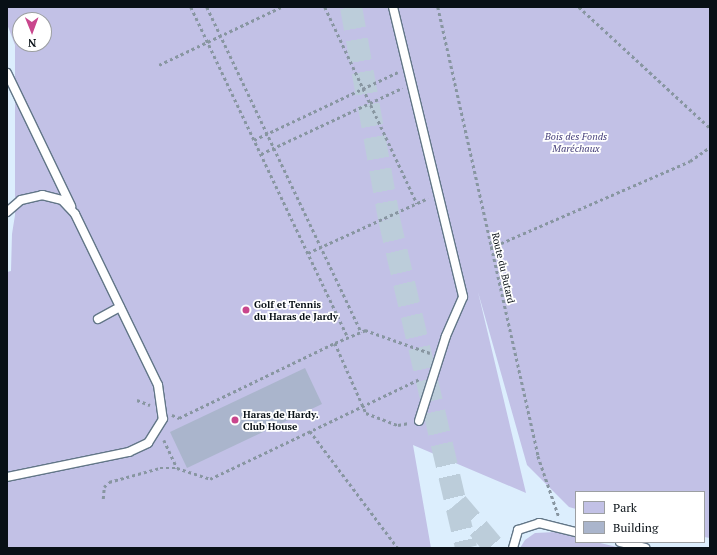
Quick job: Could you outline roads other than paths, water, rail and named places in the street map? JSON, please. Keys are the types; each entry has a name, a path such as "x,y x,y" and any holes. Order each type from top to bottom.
{"lane":[{"path":"393,7 463,297 440,357 419,422"},
{"path":"7,73 158,385 163,420 148,443 129,452 8,477"},
{"path":"7,212 21,200 42,195 62,200 75,214"},
{"path":"98,319 120,307"},
{"path":"513,548 518,530 539,523 575,532"},
{"path":"624,543 646,548"}],"tunnel":[{"path":"351,7 389,219 466,548"},
{"path":"457,503 495,548"}],"place":[{"name":"Golf et Tennis du Haras de Jardy","path":"246,310"},
{"name":"Haras de Hardy. Club House","path":"235,420"}],"park label":[{"name":"Bois des Fonds Maréchaux","path":"576,142"}]}
